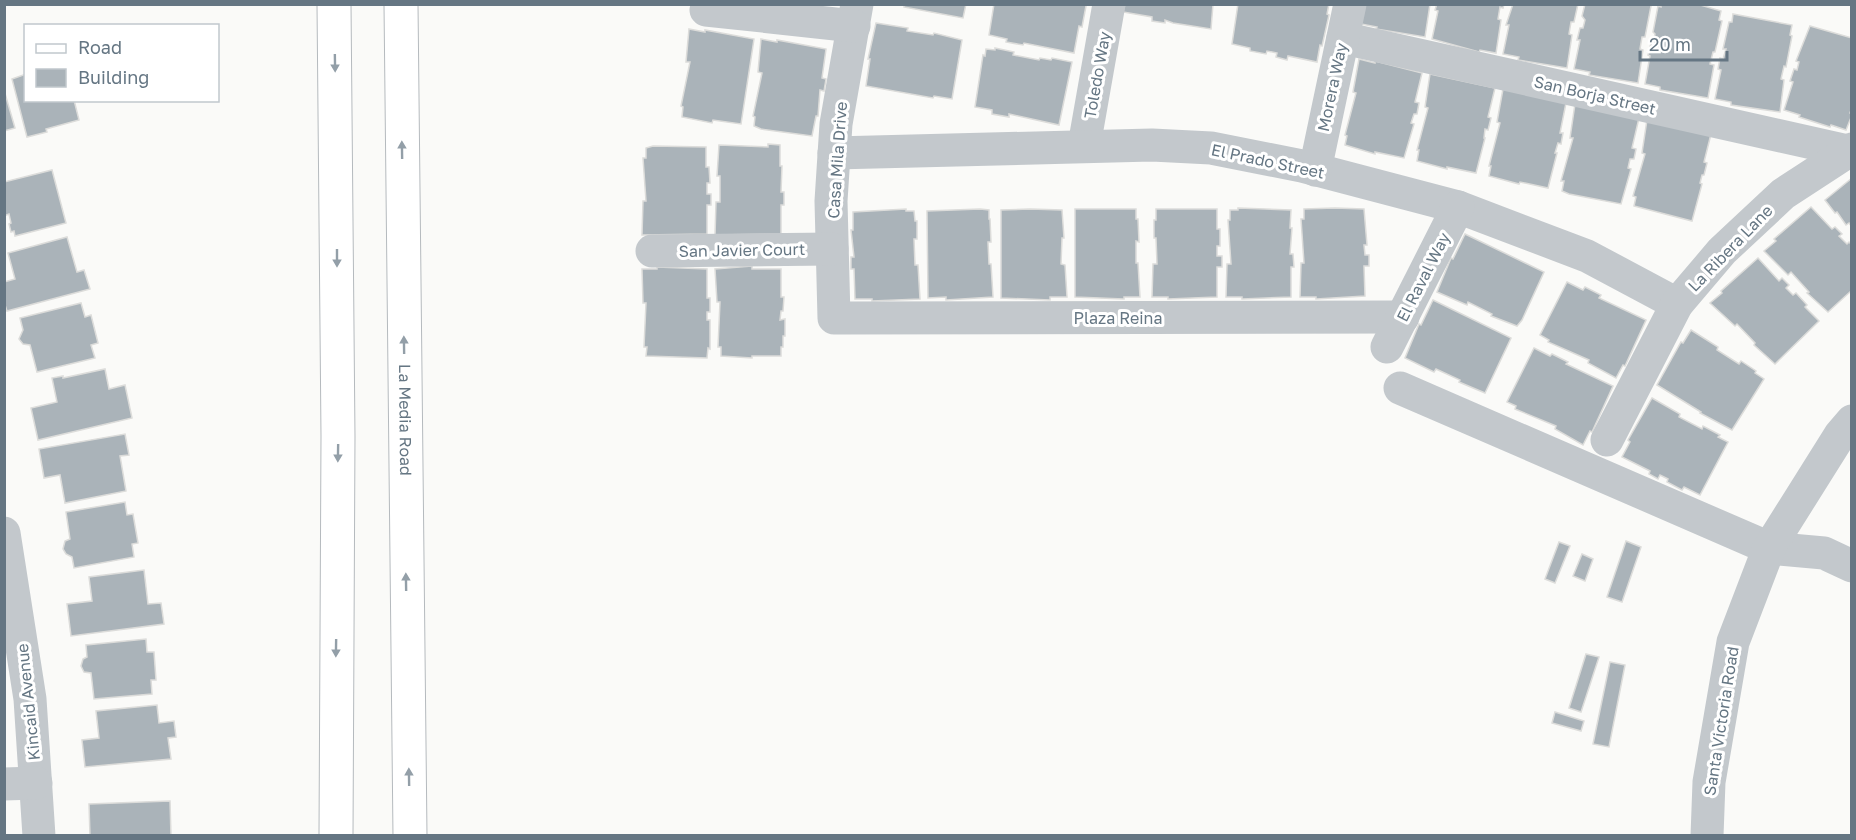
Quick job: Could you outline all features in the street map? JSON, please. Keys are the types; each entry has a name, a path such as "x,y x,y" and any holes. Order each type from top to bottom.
{"main road":[{"path":"334,4 338,424 336,836"},
{"name":"La Media Road","path":"401,4 410,836"}],"street":[{"name":"Toledo Way","path":"1084,146 1110,4"},
{"name":"Morera Way","path":"1315,170 1350,4"},
{"path":"706,10 856,15"},
{"name":"Casa Mila Drive","path":"834,318 831,201 836,124 856,15"},
{"name":"San Borja Street","path":"1343,38 1850,150"},
{"name":"El Prado Street","path":"834,153 1152,145 1211,148 1315,170 1458,207 1587,256 1677,304"},
{"name":"La Ribera Lane","path":"1607,440 1677,304 1722,251 1783,194 1850,150"},
{"name":"El Raval Way","path":"1387,347 1458,207"},
{"name":"San Javier Court","path":"652,251 832,249"},
{"name":"Plaza Reina","path":"834,318 1403,317"},
{"path":"1400,388 1769,548 1824,553 1851,566"},
{"name":"Santa Victoria Road","path":"1707,836 1709,782 1733,642 1769,548 1851,421"},
{"name":"Kincaid Avenue","path":"4,533 30,699 20,783 39,836"}],"building":[{"path":"905,4 966,4 963,18 904,7"},
{"path":"994,4 1084,4 1086,6 1082,27 1079,26 1074,53 1024,43 1023,45 1006,42 1007,39 989,35"},
{"path":"1125,4 1213,4 1211,29 1165,20 1165,23 1152,21 1152,17 1123,12"},
{"path":"1238,4 1329,4 1327,14 1329,15 1317,62 1288,56 1287,60 1276,57 1277,53 1267,51 1266,54 1250,51 1250,48 1232,44"},
{"path":"1365,4 1430,4 1425,37 1376,29 1377,27 1361,24"},
{"path":"1437,4 1504,4 1503,8 1500,7 1498,19 1501,20 1496,53 1480,50 1479,52 1432,39 1438,11 1435,10"},
{"path":"1513,4 1578,4 1574,22 1571,22 1569,34 1572,35 1567,68 1518,60 1519,57 1503,54 1509,25 1506,25"},
{"path":"1585,4 1649,4 1651,6 1645,37 1642,37 1640,49 1643,50 1638,83 1589,75 1590,72 1574,69 1580,40 1577,40 1585,20 1582,16"},
{"path":"1661,4 1697,4 1721,11 1719,20 1722,21 1710,64 1714,65 1708,98 1660,90 1660,87 1645,84 1650,56 1648,55 1655,34 1653,32 1658,6 1661,7"},
{"path":"1733,14 1792,25 1786,67 1784,66 1781,79 1784,80 1780,112 1731,105 1731,102 1715,99 1721,70 1718,69 1720,58 1723,59 1726,49 1723,49"},
{"path":"876,23 908,28 907,31 933,35 934,33 962,40 952,99 934,96 933,98 866,86 870,59 868,59"},
{"path":"1810,26 1852,38 1852,107 1850,113 1852,115 1846,130 1799,117 1800,115 1784,110 1793,82 1790,81 1799,62 1796,61"},
{"path":"689,29 754,39 741,124 713,120 712,123 682,117 683,107 681,106 690,62 686,62"},
{"path":"761,39 826,49 822,78 826,79 824,91 820,90 818,116 816,116 812,136 754,126 755,117 753,116 762,73 758,72"},
{"path":"995,48 1014,52 1013,55 1039,60 1040,58 1051,60 1052,58 1072,62 1059,125 1009,114 1009,117 992,114 992,110 975,107 983,55 985,56 986,49 995,50"},
{"path":"1359,59 1422,73 1415,102 1419,103 1417,114 1414,114 1411,123 1414,124 1404,158 1375,152 1375,154 1345,145 1347,136 1345,135 1356,93 1353,92"},
{"path":"1430,74 1495,88 1488,117 1491,118 1488,130 1485,129 1485,138 1476,173 1447,167 1447,169 1417,161 1419,150 1417,150 1428,108 1425,107"},
{"path":"24,75 24,102 74,102 79,120 27,137 12,79"},
{"path":"1503,89 1566,103 1560,133 1563,133 1561,144 1558,143 1555,153 1557,153 1548,188 1520,182 1519,184 1489,176 1491,166 1489,166 1500,123 1497,122"},
{"path":"4,90 15,128 4,131"},
{"path":"1575,104 1639,118 1632,148 1636,149 1634,159 1630,159 1628,168 1631,169 1621,204 1562,191 1564,181 1561,181 1573,138 1570,138"},
{"path":"1647,120 1711,134 1704,162 1707,163 1704,175 1702,175 1700,183 1702,184 1692,221 1634,206 1636,197 1633,196 1645,154 1642,153"},
{"path":"768,144 780,145 781,192 784,192 784,205 781,205 781,234 715,235 716,202 720,202 720,176 717,176 719,145 768,147"},
{"path":"653,146 706,147 706,167 709,167 710,183 707,183 707,194 711,194 711,205 707,205 707,234 642,235 643,201 646,201 643,158 646,158 646,148"},
{"path":"52,170 66,223 15,236 14,231 11,232 9,214 4,216 4,182"},
{"path":"1852,178 1852,227 1849,223 1846,225 1825,200"},
{"path":"1811,207 1832,229 1835,227 1842,234 1839,236 1847,244 1849,242 1852,245 1851,291 1828,312 1807,293 1809,292 1791,272 1788,275 1764,251 1776,241 1774,239"},
{"path":"1238,208 1291,210 1290,254 1293,254 1294,267 1291,267 1291,297 1242,299 1242,297 1226,297 1227,264 1231,264 1228,220 1230,220 1230,210 1238,210"},
{"path":"906,209 906,211 914,211 915,221 917,221 917,239 914,239 915,265 918,265 920,299 872,301 872,299 855,299 854,269 851,269 851,257 854,257 851,230 853,230 853,212"},
{"path":"1075,209 1136,209 1139,242 1136,241 1136,263 1138,263 1140,297 1124,297 1124,299 1075,297"},
{"path":"1156,209 1217,209 1220,246 1217,246 1217,256 1222,256 1222,267 1217,267 1217,297 1168,299 1168,297 1152,297 1153,264 1157,264 1156,238 1154,238"},
{"path":"1304,209 1364,209 1367,245 1364,245 1365,255 1369,255 1369,266 1364,266 1365,296 1316,299 1316,297 1300,297 1301,263 1304,263 1301,219 1304,219"},
{"path":"989,210 991,242 988,242 989,264 991,264 993,297 946,300 946,297 928,298 927,211"},
{"path":"1001,210 1062,210 1064,238 1062,238 1061,264 1065,265 1067,297 1050,297 1050,300 1001,298"},
{"path":"1465,234 1544,272 1517,326 1491,316 1492,314 1468,302 1467,305 1437,292 1451,258 1453,259"},
{"path":"67,237 77,272 84,270 90,289 7,311 4,302 4,282 15,279 8,253"},
{"path":"1758,258 1779,281 1782,278 1789,285 1786,288 1793,295 1796,293 1807,305 1805,307 1819,321 1775,364 1754,345 1755,343 1737,324 1735,326 1710,303"},
{"path":"752,266 752,269 781,269 781,297 784,297 780,320 785,319 785,336 783,336 781,356 752,356 752,358 721,356 721,347 718,347 720,302 717,302 715,269"},
{"path":"657,267 707,269 707,298 710,298 710,312 707,312 707,320 710,320 710,349 708,348 707,358 646,356 647,347 644,347 646,303 643,303 642,269 657,269"},
{"path":"1567,282 1583,290 1585,287 1601,295 1599,298 1646,320 1625,366 1623,365 1616,378 1588,363 1589,360 1548,342 1549,340 1540,335"},
{"path":"1433,300 1511,338 1485,393 1436,369 1434,372 1405,358 1419,324 1421,325"},
{"path":"81,303 85,317 91,315 98,343 91,345 95,358 37,372 30,345 23,344 19,339 23,330 20,318"},
{"path":"1691,330 1739,364 1741,361 1756,371 1755,373 1764,379 1732,430 1700,413 1657,385 1681,342 1683,343"},
{"path":"1534,348 1550,356 1552,354 1568,362 1566,364 1613,386 1592,432 1590,431 1583,445 1555,429 1556,426 1515,409 1516,406 1507,402"},
{"path":"105,369 109,389 125,385 132,418 38,440 31,408 57,402 52,378 63,376 63,378"},
{"path":"1652,398 1680,414 1679,417 1702,429 1703,426 1728,442 1700,495 1684,487 1682,490 1667,482 1668,479 1660,475 1658,479 1649,474 1650,471 1622,457 1630,442 1628,440"},
{"path":"125,434 129,455 120,456 126,491 65,503 60,475 44,478 39,449"},
{"path":"125,502 127,515 133,514 138,543 132,544 134,557 74,568 72,557 63,549 65,541 70,539 66,512"},
{"path":"1626,541 1641,547 1622,602 1607,597"},
{"path":"1559,542 1570,546 1555,583 1545,579"},
{"path":"1582,554 1593,559 1585,581 1573,576"},
{"path":"144,570 148,604 161,603 164,624 71,636 67,604 92,601 89,577"},
{"path":"146,639 147,652 154,652 156,680 151,680 152,694 94,699 91,673 84,672 81,666 83,659 87,657 86,645"},
{"path":"1586,654 1599,657 1581,712 1569,708"},
{"path":"1610,662 1625,665 1609,747 1593,744"},
{"path":"157,705 159,723 174,721 176,737 168,738 171,759 85,767 82,740 99,738 96,711"},
{"path":"1555,712 1584,721 1581,731 1552,723"},
{"path":"170,801 171,836 90,836 89,804"}]}
